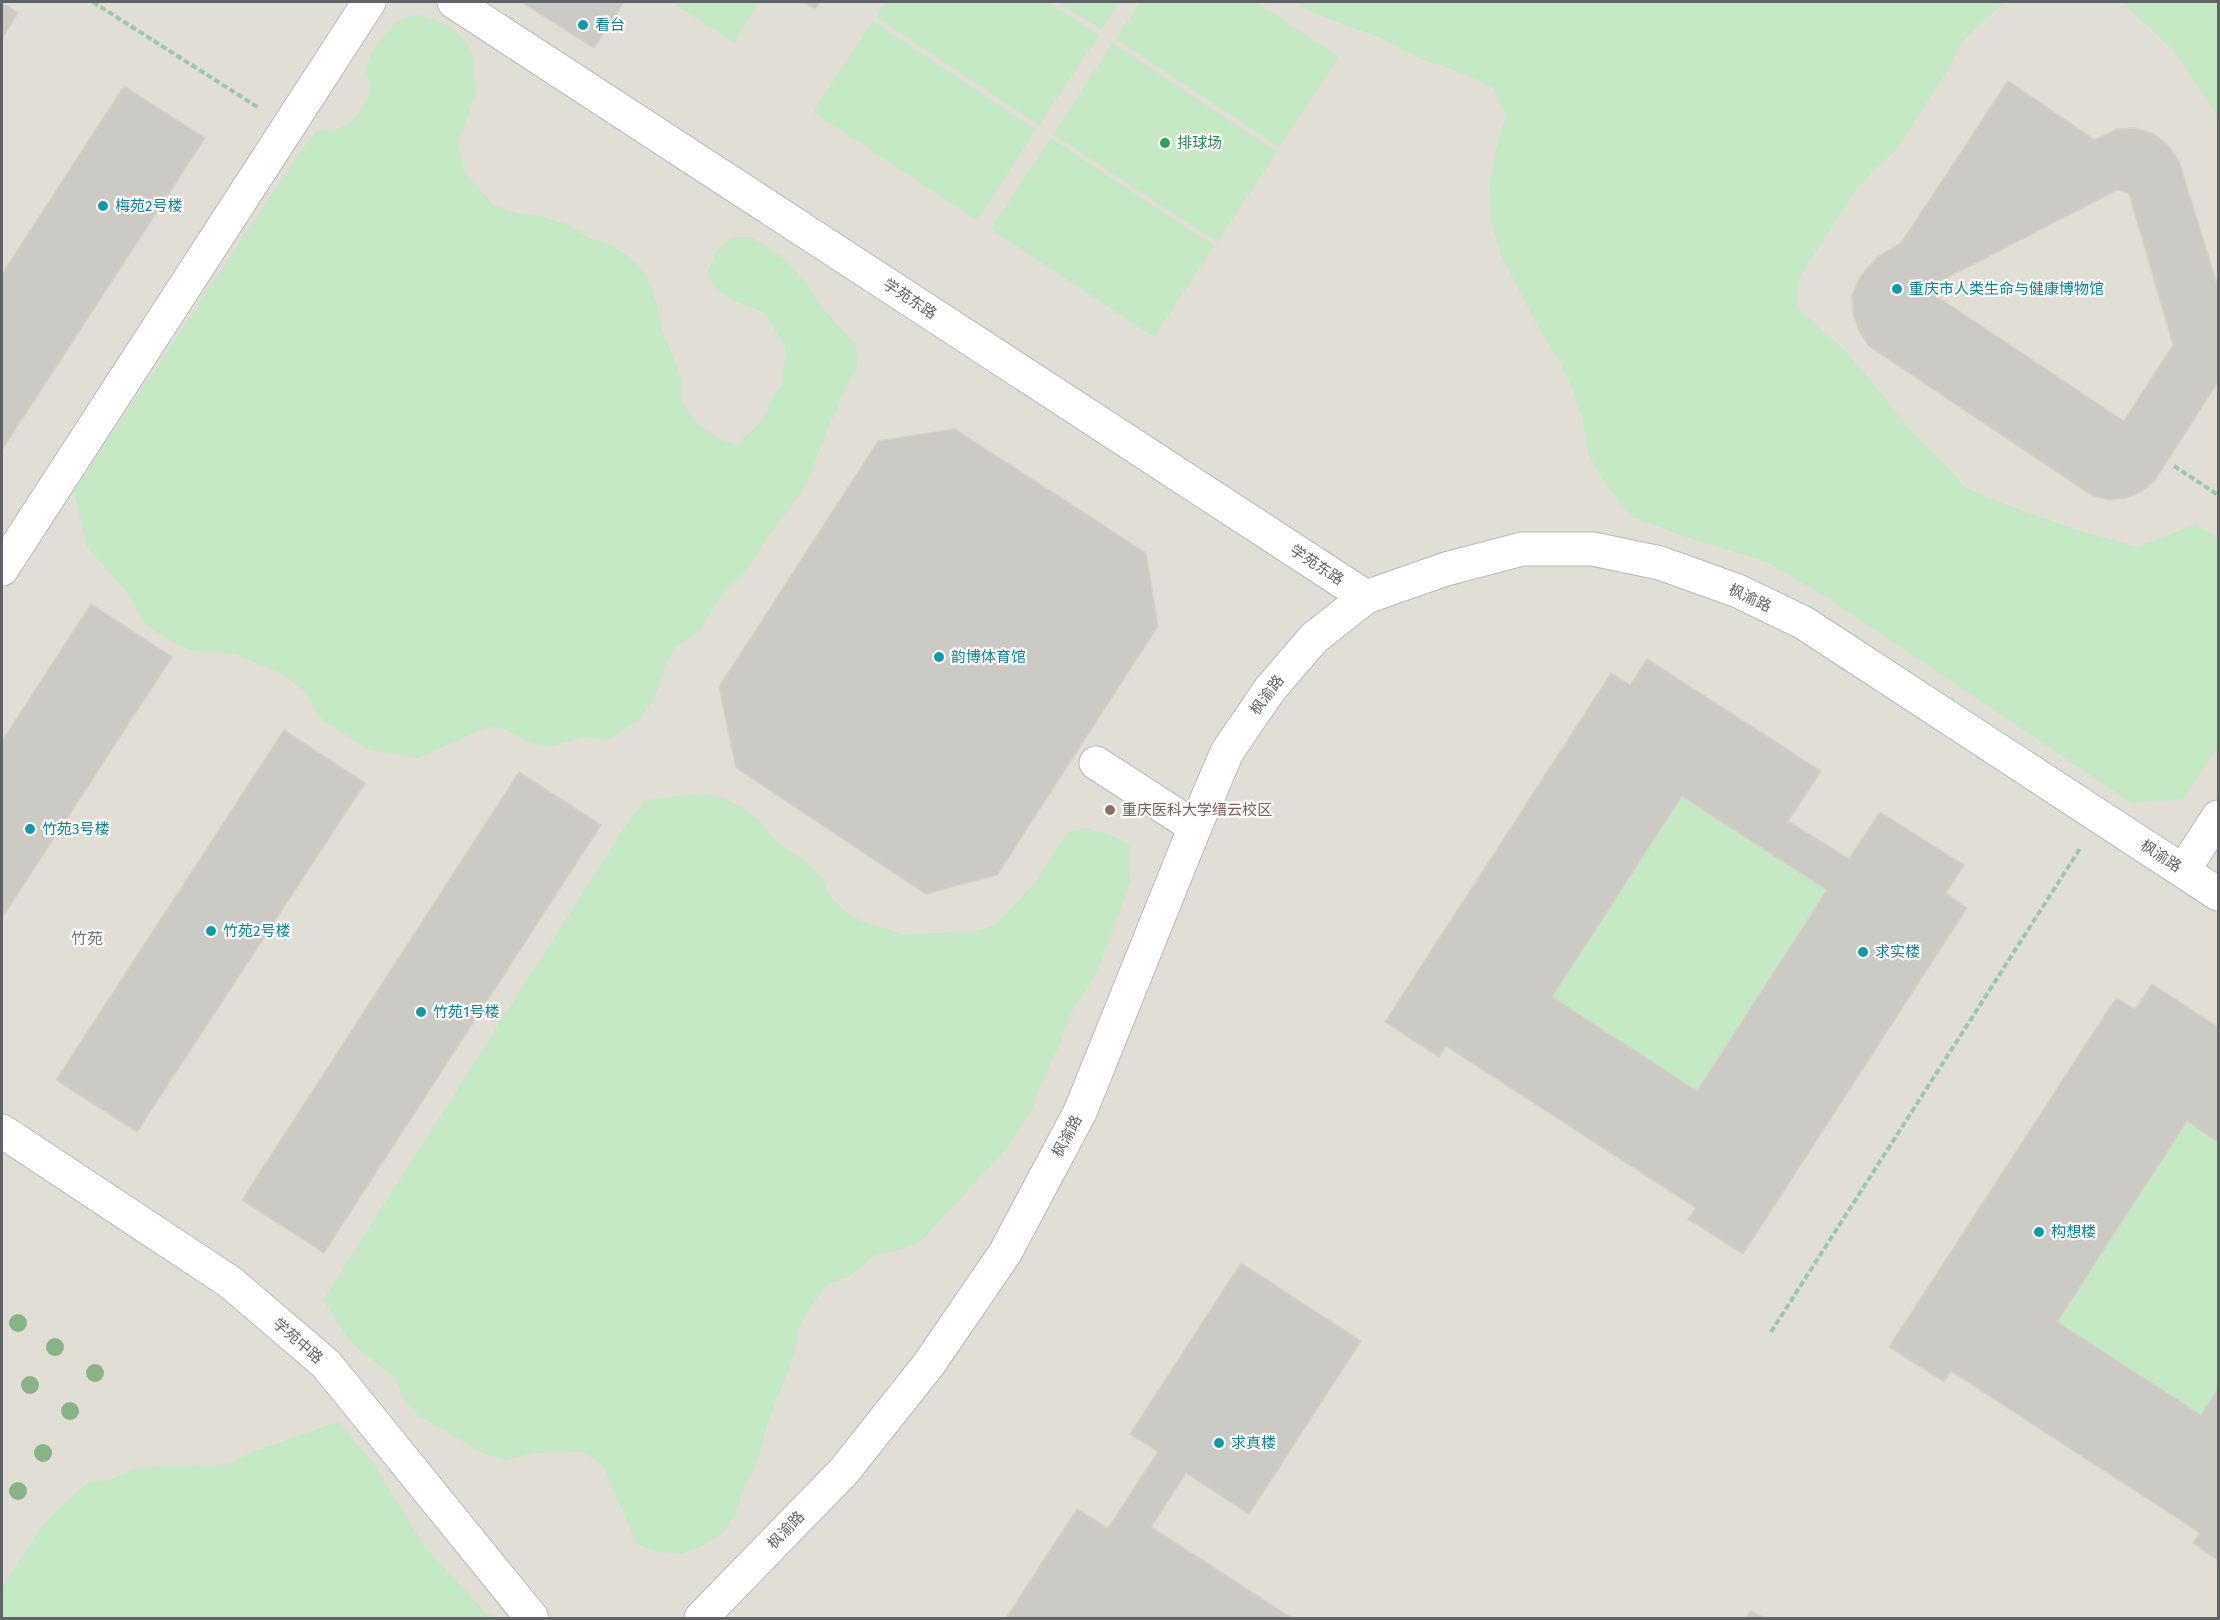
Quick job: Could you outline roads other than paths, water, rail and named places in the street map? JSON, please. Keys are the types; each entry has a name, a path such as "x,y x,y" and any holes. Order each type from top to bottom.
{"street":[{"path":"2,569 369,2"},
{"name":"学苑东路","path":"454,2 1366,597"},
{"name":"枫渝路","path":"701,1618 844,1471 928,1364 1005,1253 1080,1112 1227,752 1270,689 1314,638 1366,597 1446,569 1522,549 1593,549 1660,563 1738,591 1804,623 2218,894"},
{"path":"1096,763 1195,827"},
{"path":"2183,871 2218,817"},
{"name":"学苑中路","path":"2,1131 230,1282 326,1364 532,1618"}],"place":[{"name":"看台","path":"583,25"},
{"name":"排球场","path":"1165,143"},
{"name":"梅苑2号楼","path":"103,206"},
{"name":"重庆市人类生命与健康博物馆","path":"1897,289"},
{"name":"韵博体育馆","path":"939,657"},
{"name":"重庆医科大学缙云校区","path":"1110,810"},
{"name":"竹苑3号楼","path":"30,829"},
{"name":"竹苑2号楼","path":"211,931"},
{"name":"求实楼","path":"1863,952"},
{"name":"竹苑1号楼","path":"421,1012"},
{"name":"构想楼","path":"2039,1232"},
{"name":"求真楼","path":"1219,1443"}],"district":[{"name":"竹苑","path":"87,938"}]}
